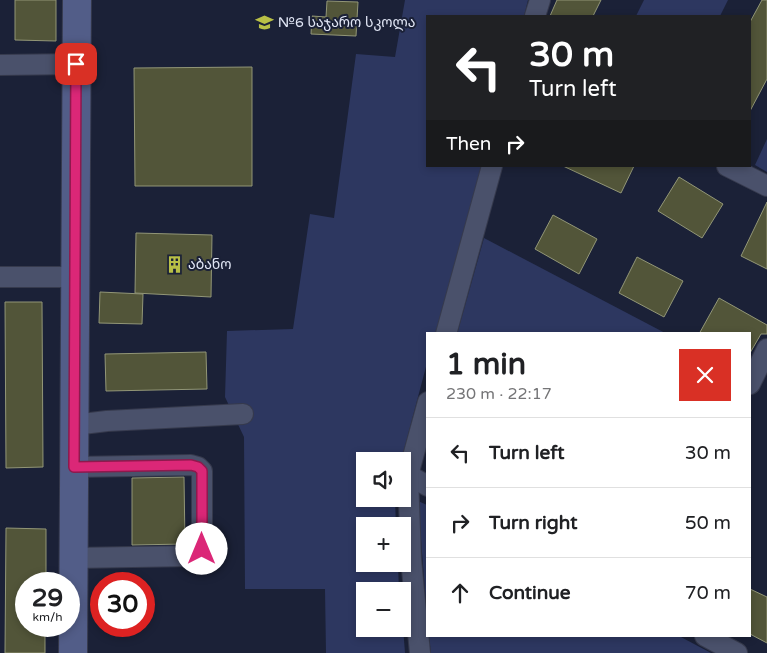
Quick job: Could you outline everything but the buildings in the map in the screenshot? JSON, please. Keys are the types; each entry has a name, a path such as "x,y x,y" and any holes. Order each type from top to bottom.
{"street":[{"path":"72,653 80,558 80,466 74,425 77,0"},
{"path":"535,15 540,0"},
{"path":"0,64 76,64"},
{"path":"447,332 492,167"},
{"path":"729,167 767,186"},
{"path":"0,277 76,264"},
{"path":"751,382 767,348"},
{"path":"411,465 426,409"},
{"path":"74,425 107,421 243,414"},
{"path":"80,466 191,465 198,467 202,471 202,549 200,554 193,556 80,558"},
{"path":"411,478 426,485"},
{"path":"409,507 411,559 420,653"},
{"path":"707,637 737,653"}],"shaded area":[{"path":"405,0 528,0 524,15 426,15 426,167 482,167 437,332 426,332 426,367 403,452 356,452 356,507 395,507 396,517 356,517 356,572 398,572 399,582 356,582 356,637 404,637 405,653 326,653 325,589 245,589 244,437 225,397 227,331 293,329 310,214 334,218 356,54 395,57"},
{"path":"644,0 728,0 720,15 636,15"},
{"path":"767,139 767,172 755,165"},
{"path":"484,238 663,332 458,332"},
{"path":"418,501 426,505 426,603"},
{"path":"429,637 681,637 711,653 431,653"}],"place":[{"name":"№6 საჯარო სკოლა","path":"264,22"},
{"name":"აბანო","path":"174,264"}],"route":[{"path":"76,64 74,467 194,465 198,467 202,471 202,549"}]}
